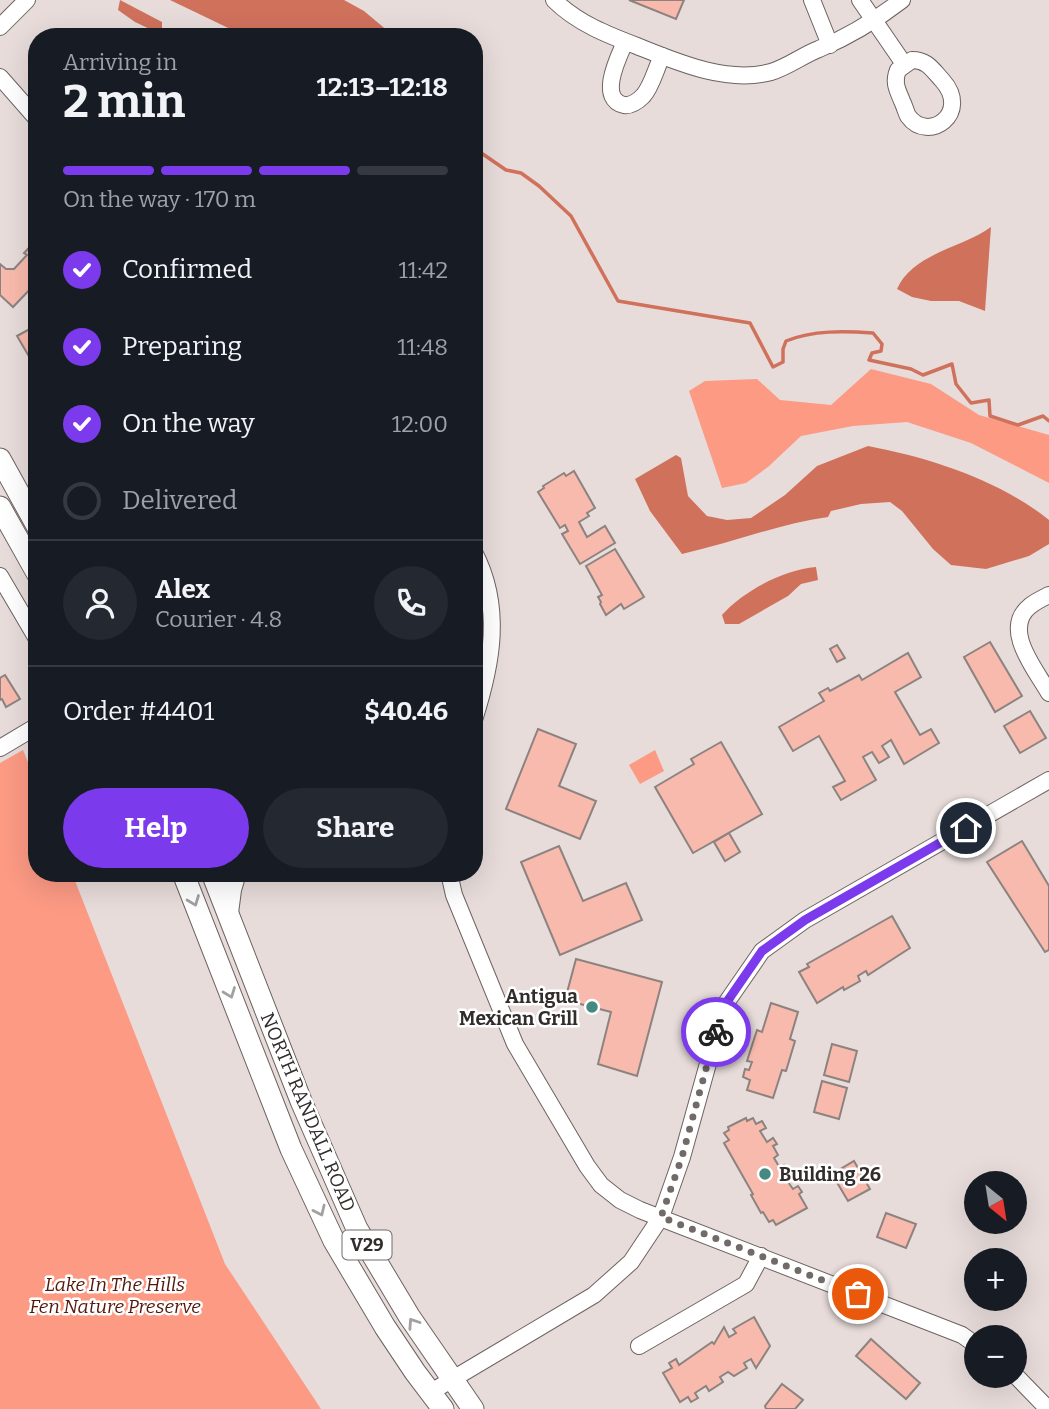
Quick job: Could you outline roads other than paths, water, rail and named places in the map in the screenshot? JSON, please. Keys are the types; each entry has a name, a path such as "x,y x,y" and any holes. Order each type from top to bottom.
{"main road":[{"path":"0,460 28,510"},
{"path":"0,507 28,557"},
{"name":"NORTH RANDALL ROAD","path":"187,882 291,1149 334,1241 385,1326 437,1401"},
{"name":"NORTH RANDALL ROAD","path":"216,882 301,1101 357,1229 409,1316 473,1409"}],"street":[{"path":"0,27 26,0"},
{"path":"554,0 566,12 604,33 662,56 716,72 746,74 771,72 830,45 875,21 902,0"},
{"path":"812,0 830,45"},
{"path":"860,0 904,64"},
{"path":"625,41 611,79 611,92 616,100 624,105 635,103 644,94 662,56"},
{"path":"0,77 28,109"},
{"path":"483,570 492,605 493,637 483,687"},
{"path":"0,576 28,624"},
{"path":"1049,595 1028,607 1021,617 1017,631 1049,693"},
{"path":"0,748 28,731"},
{"path":"437,1401 452,1379 594,1295 631,1262 661,1217 682,1157 724,1006 762,951 805,920 1049,780"},
{"path":"230,919 230,904 236,882"},
{"path":"451,882 515,1044 601,1185 620,1200 640,1210 964,1336"},
{"path":"639,1346 746,1284 761,1256"},
{"path":"1027,1387 1048,1409"}],"waterway":[{"path":"483,154 506,170 521,173 571,216 618,301 750,323 773,367 783,362 786,341 796,337 829,332 873,333 882,344 881,351 872,353 869,360 911,369 923,375 952,364 956,384 971,403 989,400 990,416 1018,425 1043,416 1049,421"}],"place":[{"name":"Antigua Mexican Grill","path":"592,1007"},
{"name":"Building 26","path":"765,1174"}],"park label":[{"name":"Lake In The Hills Fen Nature Preserve","path":"115,1295"}]}
